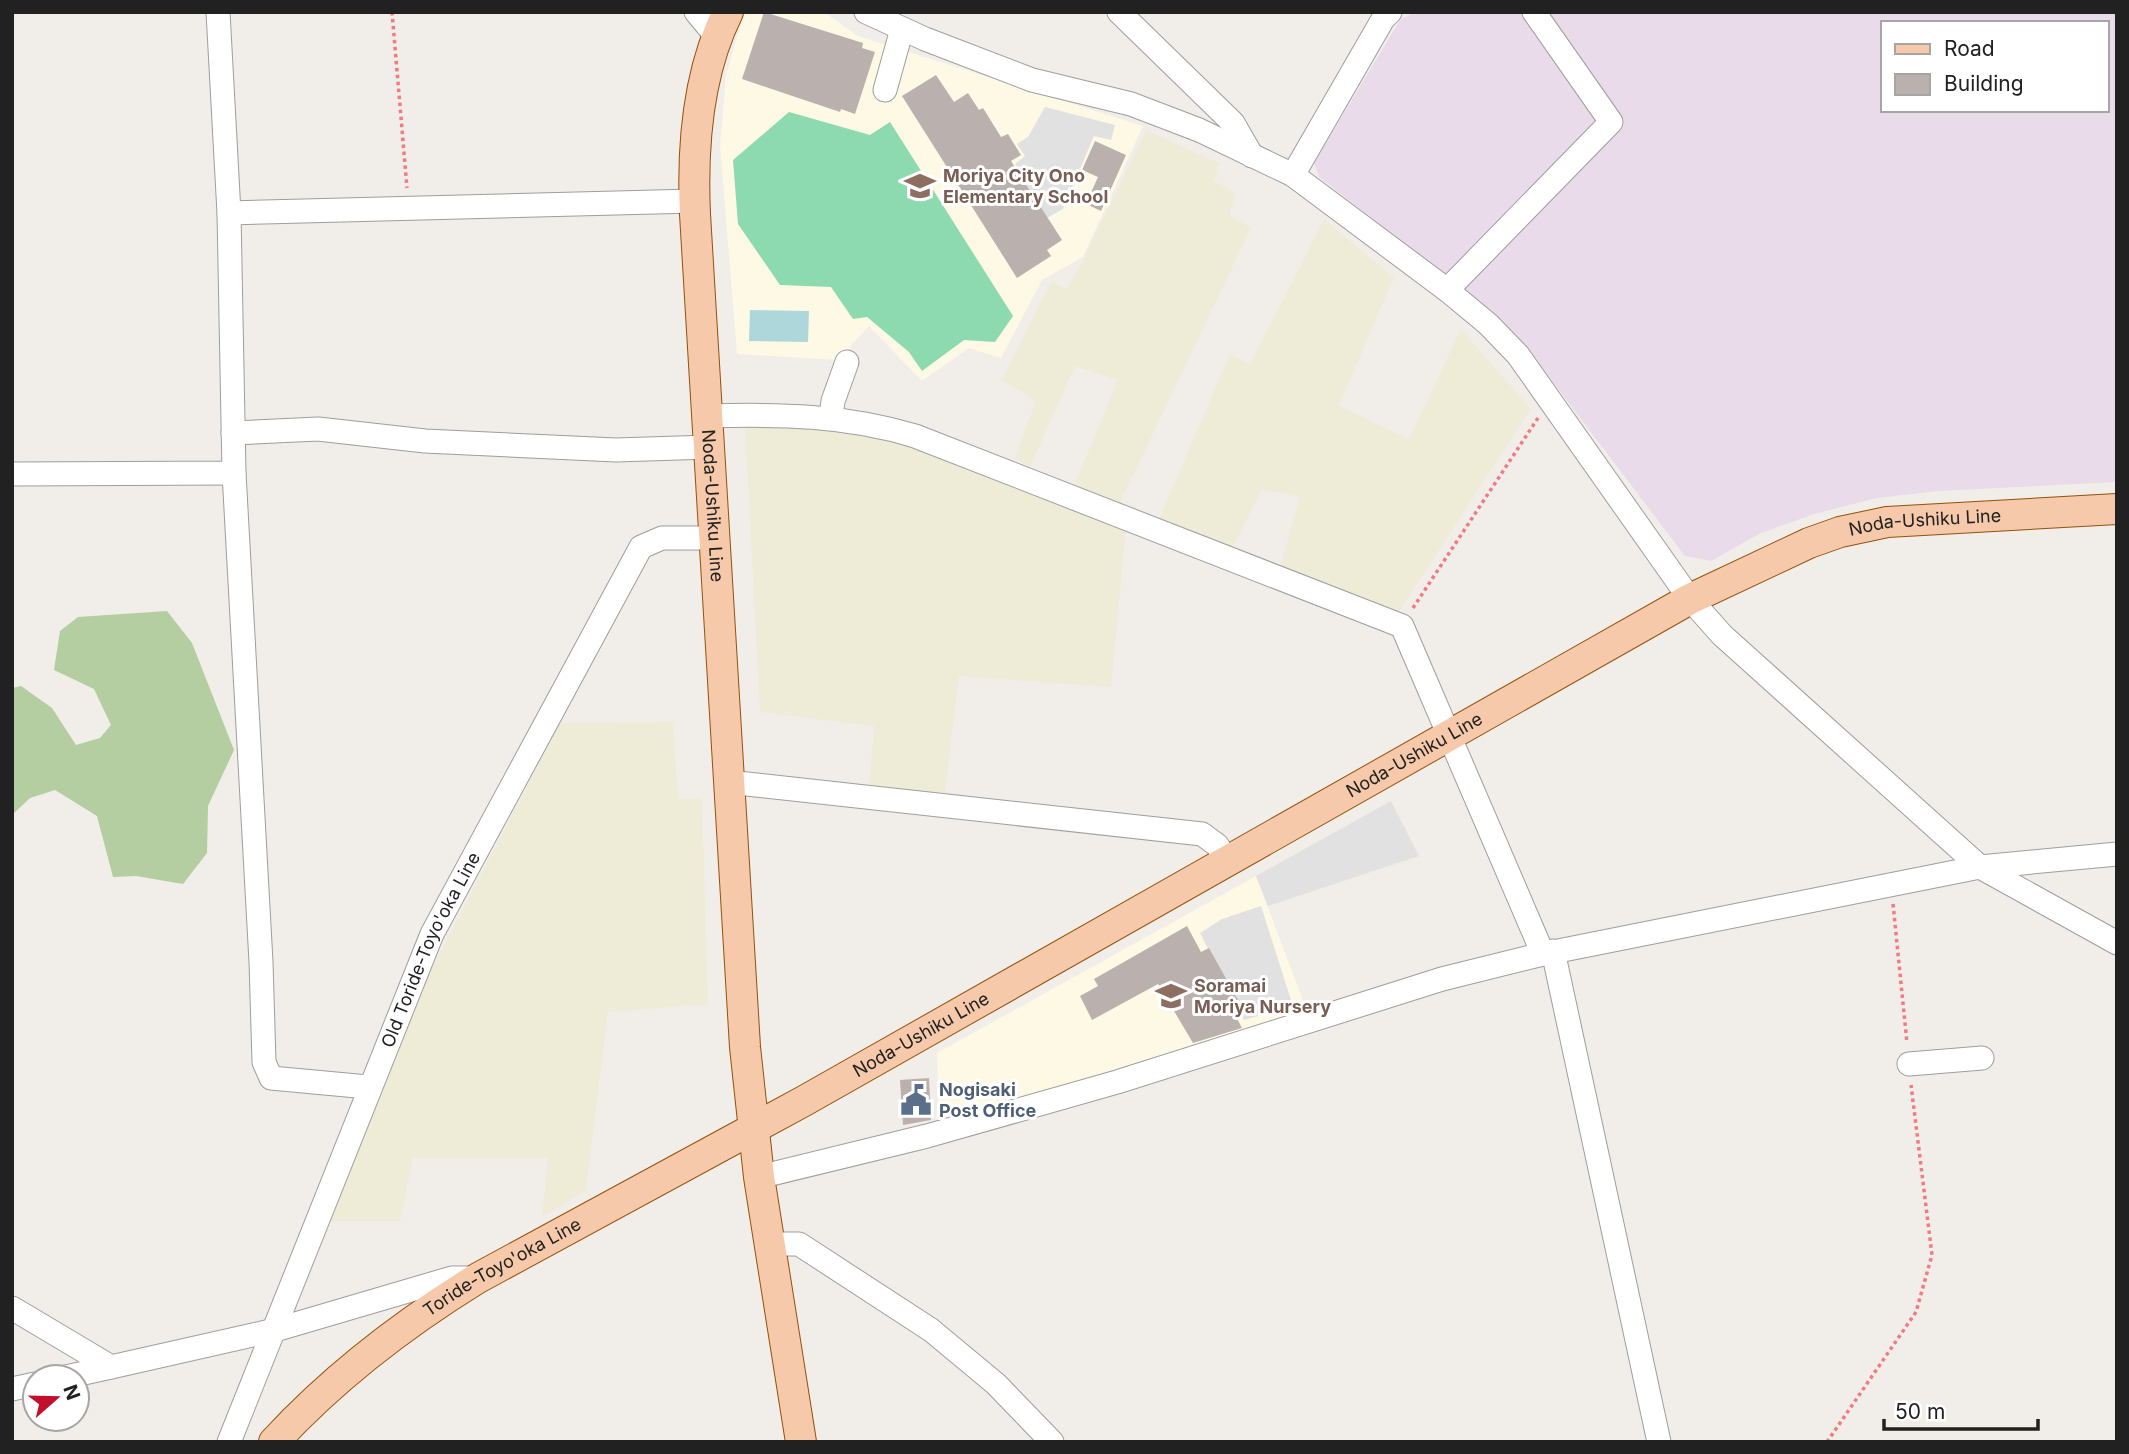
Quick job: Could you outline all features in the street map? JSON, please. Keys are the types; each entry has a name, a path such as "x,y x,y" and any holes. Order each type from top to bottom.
{"main road":[{"name":"Noda-Ushiku Line","path":"722,24 699,120 694,201 743,1020 759,1177 801,1442"},
{"name":"Noda-Ushiku Line","path":"753,1128 1448,738 1690,598 1783,553 1840,532 1887,522 2117,509"},
{"name":"Toride-Toyo'oka Line","path":"274,1442 304,1411 429,1309 478,1278 753,1128"}],"street":[{"path":"218,12 229,213 234,473 264,1062 271,1078 368,1087"},
{"path":"696,12 722,24"},
{"path":"866,12 1032,80 1131,104 1199,130 1293,175 1447,290 1488,324 1518,355 1690,598 1723,635 1980,867 2117,943"},
{"path":"1119,12 1233,123 1252,156"},
{"path":"1293,175 1383,19 1390,12"},
{"path":"1447,290 1611,122 1534,12"},
{"path":"885,90 902,29"},
{"path":"229,213 694,201"},
{"path":"831,417 833,401 847,362"},
{"path":"708,416 831,417 874,423 915,436 1402,626 1448,738 1548,953 1659,1442"},
{"path":"233,433 318,429 425,441 616,450 710,447"},
{"path":"12,474 234,473"},
{"name":"Old Toride-Toyo'oka Line","path":"229,1442 368,1087 432,934 641,547 662,538 716,538"},
{"path":"729,782 1202,834 1217,845 1228,862"},
{"path":"759,1177 927,1136 1117,1082 1442,979 1548,953 1980,867 2117,854"},
{"path":"1909,1064 1982,1058"},
{"path":"770,1244 799,1244 931,1330 996,1384 1052,1442"},
{"path":"91,1371 275,1330 408,1288 452,1278 478,1278"},
{"path":"12,1308 111,1367"}],"path":[{"path":"392,12 409,208"},
{"path":"1402,626 1551,399"},
{"path":"1827,1442 1916,1312 1932,1255 1891,885"}],"shaded area":[{"name":"Moriya City Ono Elementary School","path":"744,12 824,12 858,36 1143,126 1083,257 1042,280 1001,358 969,348 922,381 869,326 838,360 737,354 720,145 726,76"},
{"path":"1415,12 2117,12 2117,482 1938,491 1877,498 1814,514 1759,534 1711,561 1685,556 1524,344 1451,280 1319,177 1314,163 1400,20"},
{"path":"1045,107 1115,125 1111,140 1094,136 1063,209 1047,218 1015,164 1025,156 1017,144 1028,137"},
{"path":"1146,130 1219,163 1214,181 1235,192 1230,216 1251,228 1117,509 1072,491 1118,380 1075,366 1030,467 1015,458 1036,401 1002,380 1051,282 1067,289"},
{"path":"1324,220 1394,277 1339,406 1409,439 1461,329 1531,409 1396,616 1280,567 1300,497 1262,489 1231,550 1157,524 1230,354 1250,364"},
{"path":"745,424 854,425 1126,528 1111,687 959,676 944,801 869,790 874,726 760,712"},
{"path":"673,722 678,799 702,798 708,1004 608,1012 586,1191 542,1217 548,1158 413,1158 400,1221 329,1221 428,976 560,723"},
{"path":"1391,801 1419,856 1268,906 1256,876"},
{"name":"Soramai Moriya Nursery","path":"1256,876 1307,1011 939,1123 937,1053"},
{"path":"1261,906 1293,1006 1244,1020 1200,933 1222,919"}],"green space":[{"path":"789,112 870,135 890,122 1013,316 995,342 964,340 922,371 909,352 867,317 853,319 831,287 780,285 738,224 733,160"},
{"path":"167,611 192,643 234,750 208,806 207,853 183,884 136,876 113,877 97,816 55,790 30,798 12,815 12,688 21,686 52,708 76,745 100,738 111,725 94,689 54,670 60,631 78,617"}],"water":[{"path":"750,310 809,311 808,342 749,341"}],"building":[{"path":"764,12 863,43 862,48 875,52 855,114 841,109 840,112 742,79"},
{"path":"936,75 954,102 968,93 979,110 983,108 1001,137 1008,134 1021,155 1011,161 1062,240 1047,250 1051,256 1017,278 902,96"},
{"path":"1095,141 1126,155 1101,211 1086,204 1098,177 1082,170"},
{"path":"1187,926 1201,952 1209,948 1243,1009 1234,1013 1242,1028 1193,1043 1158,984 1092,1020 1080,996 1098,986 1094,979"},
{"path":"929,1078 931,1120 903,1125 900,1080"}],"place":[{"name":"Moriya City Ono Elementary School","path":"920,186"},
{"name":"Soramai Moriya Nursery","path":"1171,996"},
{"name":"Nogisaki Post Office","path":"916,1100"}]}
